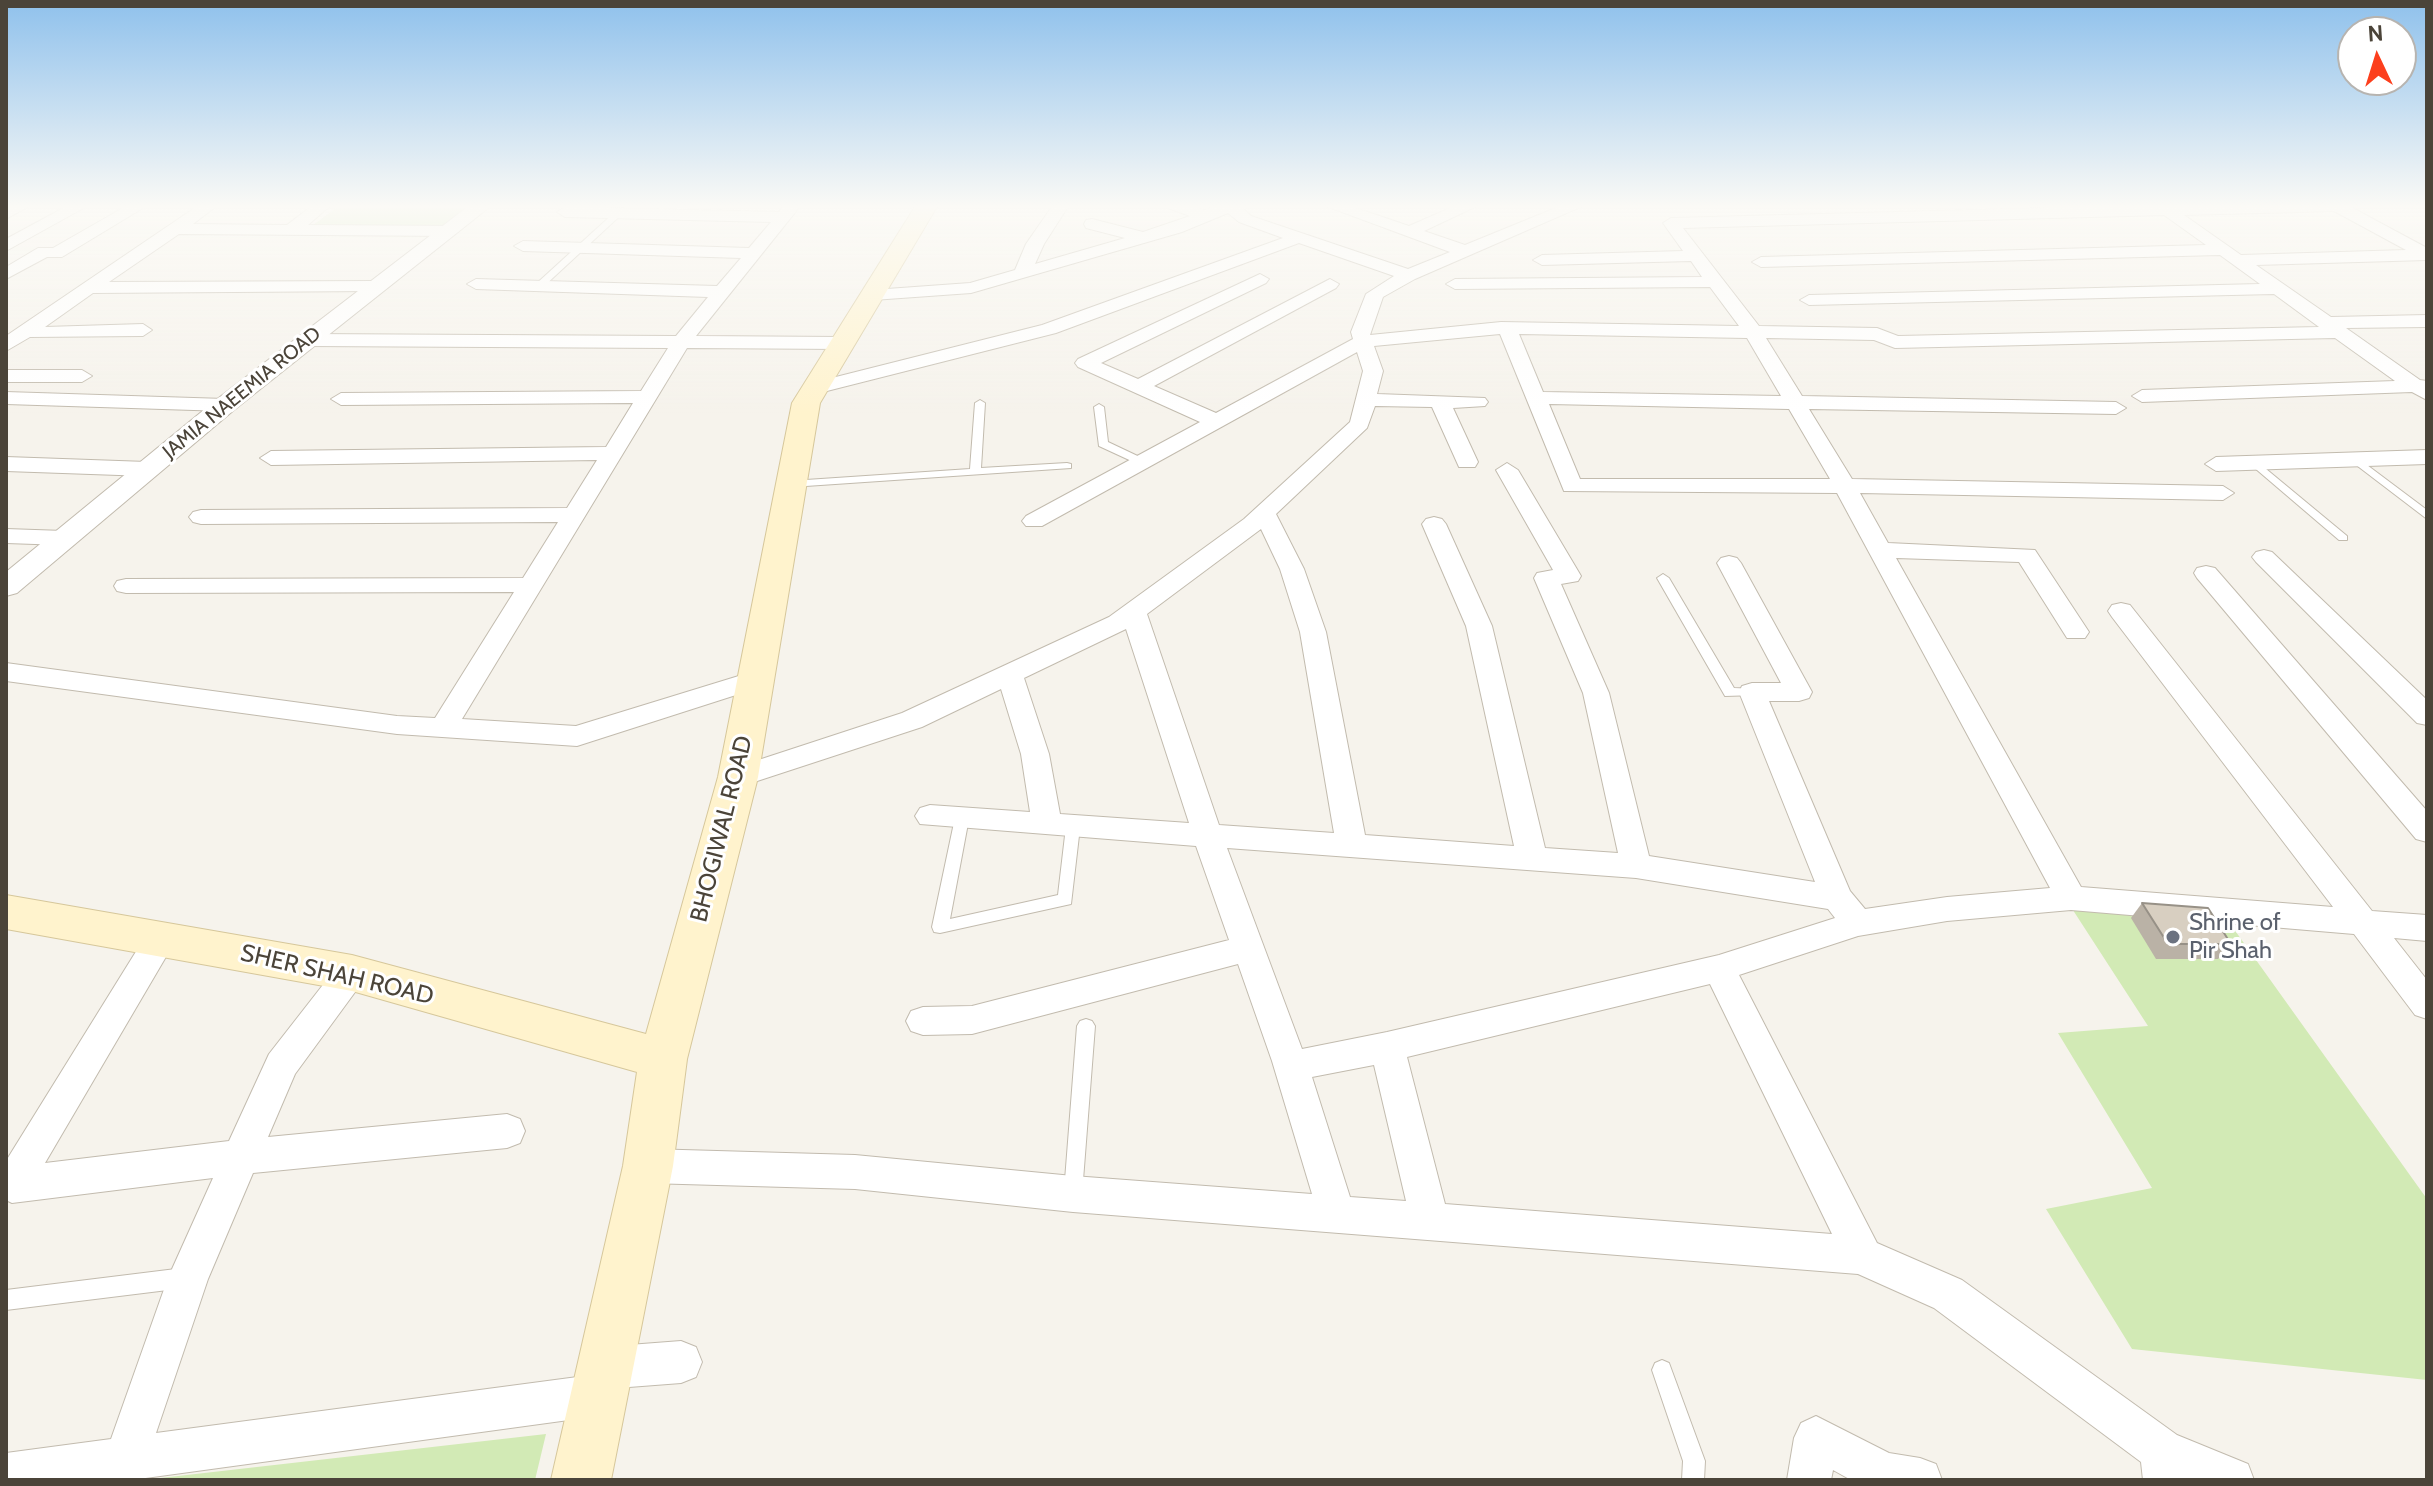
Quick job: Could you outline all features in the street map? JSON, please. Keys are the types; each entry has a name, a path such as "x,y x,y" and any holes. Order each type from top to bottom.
{"main road":[{"name":"BHOGIWAL ROAD","path":"581,1480 648,1166 663,1059 738,777 806,403 885,274"},
{"name":"SHER SHAH ROAD","path":"6,912 352,973 663,1059"}],"street":[{"path":"6,345 110,274"},
{"name":"JAMIA NAEEMIA ROAD","path":"6,587 225,405 391,274"},
{"path":"443,728 681,342 736,274"},
{"path":"873,295 971,288 1017,274"},
{"path":"815,388 1049,329 1199,274"},
{"path":"1709,274 1753,332 1845,486 2071,898"},
{"path":"2257,274 2423,389"},
{"path":"738,777 912,720 1118,623 1264,512 1360,424 1373,371 1360,332 1375,294 1409,275"},
{"path":"1216,421 1085,363 1260,279"},
{"path":"1455,284 1715,282"},
{"path":"476,284 722,292"},
{"path":"1138,387 1330,284"},
{"path":"90,288 375,286"},
{"path":"1809,300 2278,289"},
{"path":"1034,521 1363,341 1507,328 1877,334 1895,342 2333,328 2427,321"},
{"path":"1507,328 1572,486 1845,486 2223,493"},
{"path":"26,331 143,330"},
{"path":"308,340 843,343"},
{"path":"6,376 82,376"},
{"path":"2142,396 2423,389"},
{"path":"341,399 647,397"},
{"path":"6,398 225,405"},
{"path":"1535,398 2116,408"},
{"path":"1365,400 1478,402"},
{"path":"1440,402 1467,462"},
{"path":"271,458 612,453"},
{"path":"2216,464 2427,457"},
{"path":"6,464 147,469"},
{"path":"1507,470 1569,576 1546,578 1596,693 1636,866"},
{"path":"1264,512 1292,569 1313,632 1351,843"},
{"path":"201,517 574,515"},
{"path":"1434,524 1479,626 1532,858"},
{"path":"6,536 64,538"},
{"path":"1879,550 2027,555 2076,632"},
{"path":"2264,557 2427,716"},
{"path":"1729,563 1799,692 1752,692 1847,910"},
{"path":"2206,573 2427,831"},
{"path":"126,586 530,585"},
{"path":"1133,611 1208,837 1289,1061 1337,1215"},
{"path":"2121,611 2427,1005"},
{"path":"6,672 397,725 577,736 755,680"},
{"path":"1010,674 1060,826"},
{"path":"930,816 1208,837 1351,843 1636,866 1847,910 1947,909 2071,898 2427,928"},
{"path":"1289,1061 1291,1066 1387,1047 1719,968 1847,910"},
{"path":"161,938 12,1185 241,1157 507,1131"},
{"path":"923,1021 972,1020 1248,948"},
{"path":"1719,968 1863,1256"},
{"path":"126,1457 188,1278 281,1065 352,973"},
{"path":"1387,1047 1430,1222"},
{"path":"648,1166 855,1172 1073,1194 1863,1256 1948,1294 2163,1466 2232,1480"},
{"path":"6,1475 600,1382 681,1362"},
{"path":"1809,1480 1816,1438 1884,1474 1920,1480"}],"lane":[{"path":"539,286 552,274"},
{"path":"975,472 980,403"},
{"path":"1099,407 1103,444 1142,462"},
{"path":"2355,459 2427,516"},
{"path":"2254,462 2343,538"},
{"path":"791,484 1067,466"},
{"path":"1663,578 1730,693 1752,692"},
{"path":"962,818 940,927 1065,900 1060,826"},
{"path":"1073,1194 1086,1026"},
{"path":"6,1300 188,1278"},
{"path":"1662,1370 1694,1461 1693,1480"}],"green space":[{"path":"2069,904 2221,911 2427,1199 2427,1380 2132,1349 2046,1209 2152,1188 2058,1033 2148,1026"},
{"path":"546,1434 535,1480 143,1480"}],"building":[{"path":"2142,903 2208,908 2231,944 2168,944"}],"place":[{"name":"Shrine of Pir Shah","path":"2173,937"}]}
